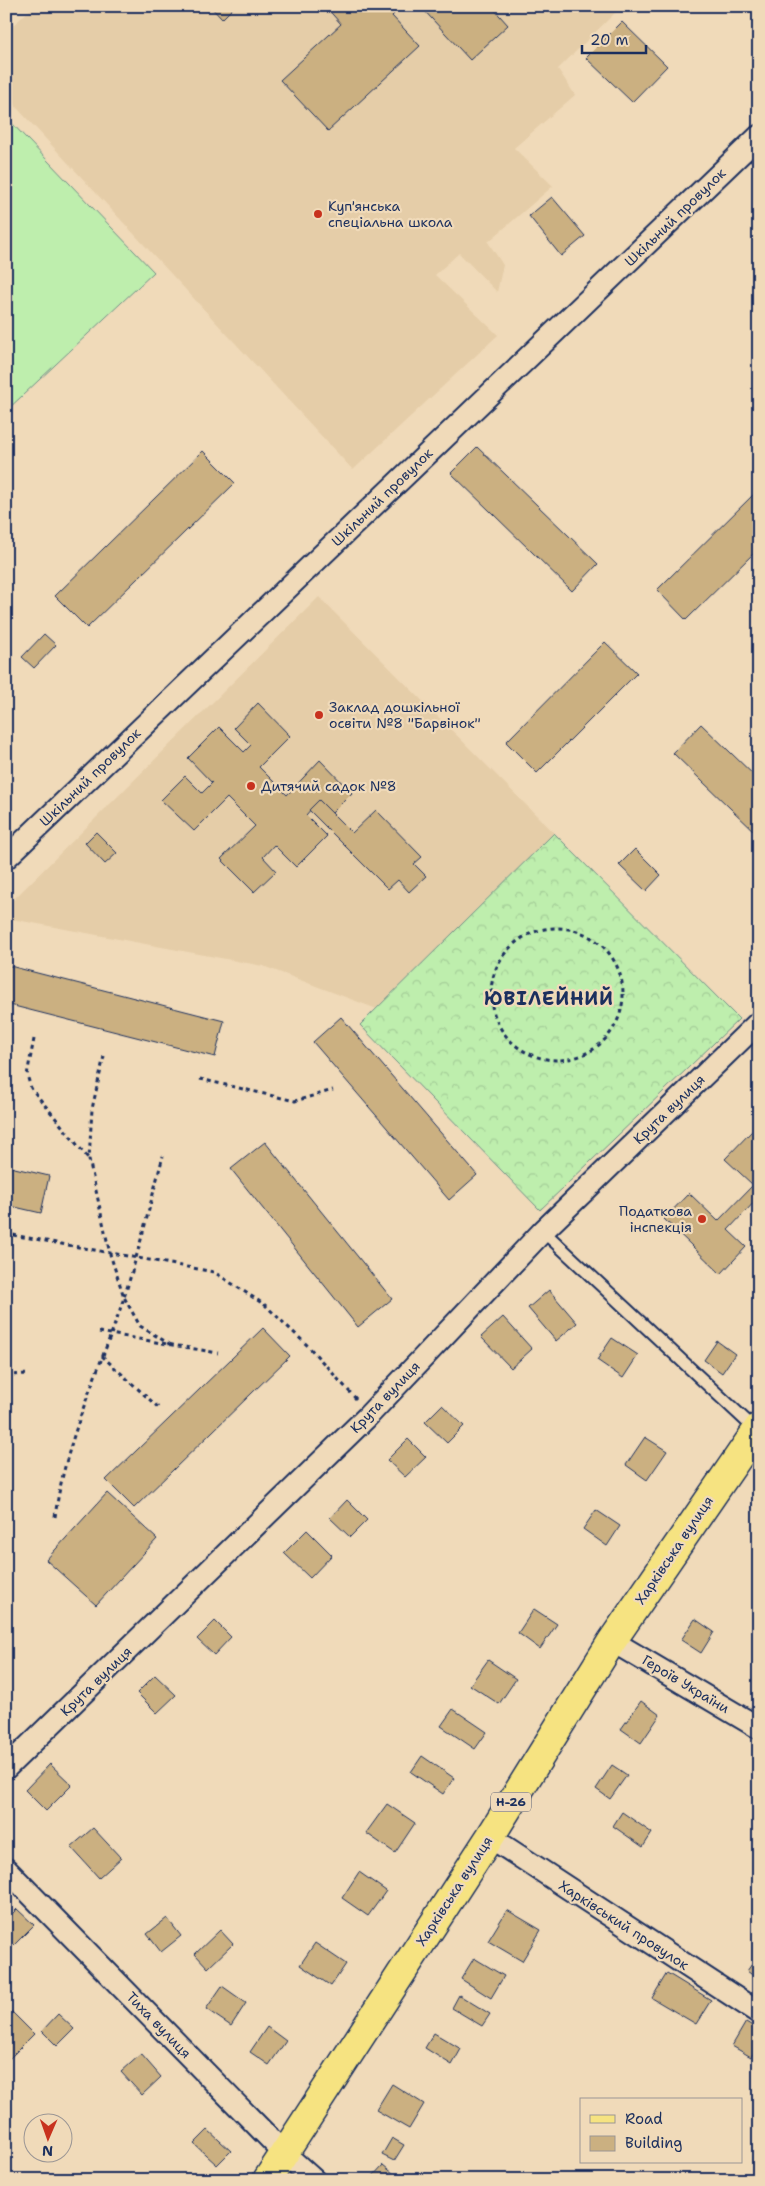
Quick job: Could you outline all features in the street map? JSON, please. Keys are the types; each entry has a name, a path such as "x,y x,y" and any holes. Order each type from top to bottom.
{"main road":[{"name":"Харківська вулиця","path":"267,2180 490,1836 612,1641 758,1428"}],"street":[{"name":"Шкільний провулок","path":"6,858 759,136"},
{"name":"Крута вулиця","path":"6,1768 369,1414 543,1231 759,1022"},
{"name":"Героїв України","path":"612,1641 759,1728"},
{"name":"Харківський провулок","path":"490,1836 759,2013"},
{"name":"Тиха вулиця","path":"6,1869 284,2153 314,2180"}],"lane":[{"path":"543,1231 758,1428"}],"path":[{"path":"543,928 566,928 587,934 604,946 617,964 624,984 624,1004 616,1026 603,1043 585,1055 563,1060 542,1060 522,1051 505,1036 494,1017 490,994 494,972 505,952 522,937 543,928"},
{"path":"34,1039 27,1075 31,1088 89,1158"},
{"path":"104,1056 92,1109 89,1158 110,1254 124,1297 140,1326 171,1345"},
{"path":"200,1079 295,1101 333,1090"},
{"path":"55,1518 59,1486 88,1390 124,1297 136,1259 163,1156"},
{"path":"13,1235 214,1272 265,1305 308,1346 369,1414"},
{"path":"99,1332 218,1353"},
{"path":"102,1356 161,1410"},
{"path":"6,1375 29,1374"}],"shaded area":[{"name":"Куп'янська спеціальна школа","path":"34,6 622,6 558,69 575,95 514,148 553,186 488,242 503,265 497,292 459,253 435,275 498,335 353,470 6,96 6,32"},
{"name":"Заклад дошкільної освіти №8 \"Барвінок\"","path":"319,597 554,833 377,1009 263,966 6,918 6,907"}],"green space":[{"path":"6,117 154,272 6,411"},
{"path":"554,833 739,1019 540,1210 360,1025"}],"building":[{"path":"210,6 235,6 222,19"},
{"path":"325,6 378,6 380,9 383,6 402,6 392,16 420,46 328,131 280,80 341,24"},
{"path":"420,6 491,6 508,25 470,60"},
{"path":"622,22 667,66 632,102 586,58"},
{"path":"552,197 585,236 561,256 529,216"},
{"path":"477,447 598,564 572,591 451,473"},
{"path":"203,451 235,483 87,628 55,596"},
{"path":"759,489 759,548 686,620 657,590"},
{"path":"44,634 56,645 34,668 22,657"},
{"path":"605,642 637,673 537,773 506,742"},
{"path":"258,703 290,736 259,767 287,795 320,760 352,793 332,813 319,800 306,815 327,836 296,867 274,845 263,857 276,871 254,892 221,859 255,826 227,798 194,831 161,800 185,776 202,793 212,783 188,758 219,727 244,752 251,745 234,728"},
{"path":"701,724 759,780 759,836 673,753"},
{"path":"319,800 352,833 376,810 422,857 414,864 426,876 409,892 398,880 388,889 309,810"},
{"path":"96,832 117,853 105,864 85,843"},
{"path":"635,849 661,875 646,891 619,865"},
{"path":"6,965 224,1021 215,1057 6,1004"},
{"path":"341,1017 477,1175 449,1200 313,1042"},
{"path":"752,1131 759,1137 759,1197 728,1230 746,1247 721,1274 664,1219 689,1193 718,1221 753,1185 725,1159"},
{"path":"265,1142 392,1299 358,1327 231,1169"},
{"path":"6,1166 49,1176 41,1213 6,1205"},
{"path":"549,1290 577,1323 556,1341 528,1308"},
{"path":"503,1317 532,1349 511,1368 481,1337"},
{"path":"263,1328 290,1356 134,1508 106,1480"},
{"path":"612,1338 638,1355 623,1378 597,1360"},
{"path":"717,1341 735,1354 722,1373 704,1360"},
{"path":"442,1405 464,1426 447,1443 425,1422"},
{"path":"645,1437 667,1451 647,1480 626,1465"},
{"path":"408,1439 426,1457 405,1477 387,1460"},
{"path":"107,1493 157,1539 96,1605 46,1560"},
{"path":"347,1500 367,1520 350,1537 330,1518"},
{"path":"596,1510 620,1526 607,1546 583,1529"},
{"path":"307,1530 332,1555 310,1578 284,1553"},
{"path":"534,1609 557,1624 540,1649 518,1633"},
{"path":"695,1619 714,1632 701,1653 681,1640"},
{"path":"215,1621 231,1637 214,1655 197,1639"},
{"path":"488,1660 516,1679 499,1704 470,1685"},
{"path":"155,1675 176,1695 157,1713 137,1693"},
{"path":"641,1701 660,1715 641,1743 621,1729"},
{"path":"453,1709 487,1732 475,1749 441,1726"},
{"path":"422,1756 454,1778 443,1794 411,1772"},
{"path":"50,1764 72,1785 46,1811 25,1790"},
{"path":"612,1765 627,1775 610,1799 596,1789"},
{"path":"387,1804 415,1823 395,1853 366,1833"},
{"path":"622,1812 652,1833 643,1847 613,1826"},
{"path":"93,1828 121,1858 99,1878 71,1847"},
{"path":"359,1872 386,1891 368,1916 342,1898"},
{"path":"17,1909 34,1925 8,1951 6,1920"},
{"path":"507,1910 541,1930 522,1961 488,1941"},
{"path":"167,1918 181,1936 161,1952 147,1934"},
{"path":"220,1930 233,1944 208,1968 195,1954"},
{"path":"315,1943 346,1964 331,1986 300,1965"},
{"path":"759,1954 759,1980 747,1971"},
{"path":"474,1958 504,1976 491,1998 461,1979"},
{"path":"667,1973 711,2000 696,2024 652,1998"},
{"path":"222,1986 246,2003 231,2026 206,2009"},
{"path":"459,1995 490,2014 482,2026 452,2008"},
{"path":"6,2006 34,2034 6,2062"},
{"path":"58,2014 74,2029 57,2046 42,2031"},
{"path":"746,2022 759,2030 759,2045 751,2057 732,2046"},
{"path":"267,2027 286,2041 269,2065 250,2052"},
{"path":"434,2033 461,2049 452,2065 425,2048"},
{"path":"141,2054 161,2077 142,2095 121,2072"},
{"path":"392,2084 424,2104 409,2129 376,2110"},
{"path":"208,2130 231,2151 217,2165 194,2144"},
{"path":"392,2138 404,2145 394,2161 382,2155"},
{"path":"383,2165 399,2178 398,2180 371,2178"}],"place":[{"name":"Куп'янська спеціальна школа","path":"318,214"},
{"name":"Заклад дошкільної освіти №8 \"Барвінок\"","path":"319,715"},
{"name":"Дитячий садок №8","path":"251,786"},
{"name":"Податкова інспекція","path":"702,1219"}],"district":[{"name":"ЮВІЛЕЙНИЙ","path":"549,998"}]}
